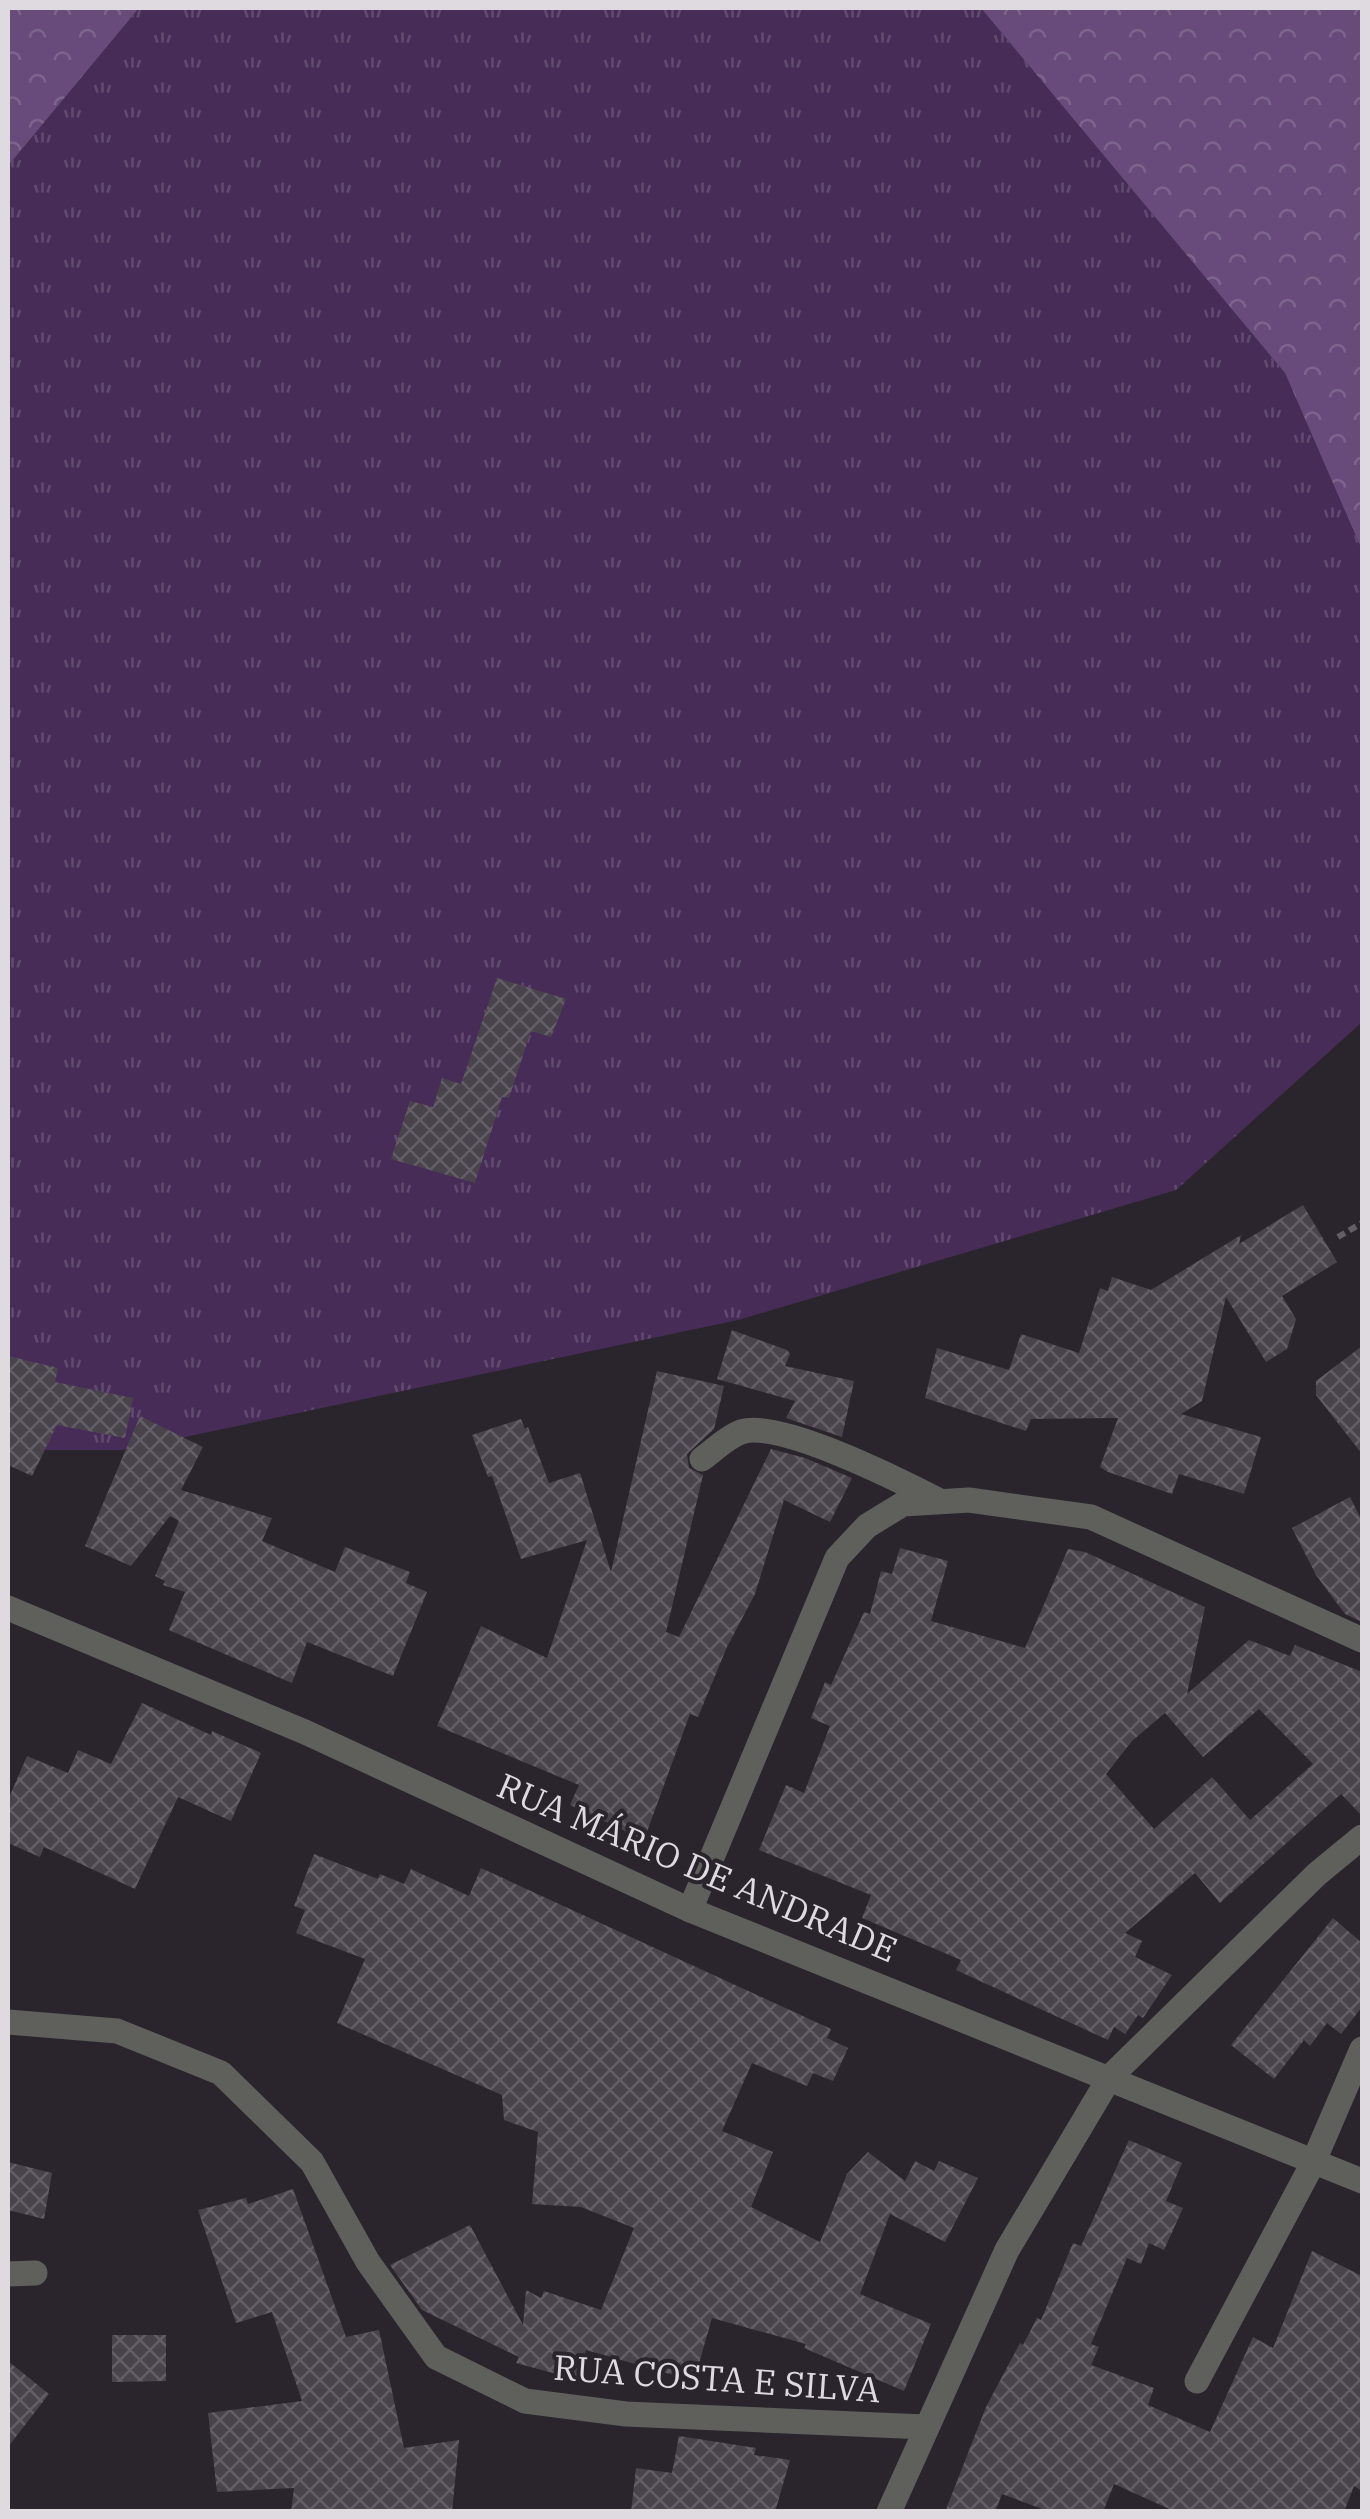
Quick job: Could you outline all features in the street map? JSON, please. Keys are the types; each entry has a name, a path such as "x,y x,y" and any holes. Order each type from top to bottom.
{"street":[{"path":"702,1459 741,1432 770,1429 869,1464 940,1501"},
{"path":"690,1910 836,1558 867,1526 903,1504 969,1500 1090,1517 1362,1640"},
{"name":"RUA MÁRIO DE ANDRADE","path":"8,1608 305,1732 690,1910 1362,2182"},
{"path":"889,2512 1007,2250 1110,2077 1317,1874 1362,1837"},
{"name":"RUA COSTA E SILVA","path":"8,2022 118,2031 221,2073 312,2162 368,2262 436,2357 525,2401 626,2414 924,2427"},
{"path":"1196,2380 1313,2162 1362,2049"},
{"path":"8,2274 35,2272"}],"path":[{"path":"1338,1237 1362,1223"}],"green space":[{"path":"8,8 139,8 8,166"},
{"path":"139,8 981,8 1285,373 1362,550 1362,1022 1176,1190 738,1320 123,1450 8,1450 8,166"},
{"path":"981,8 1362,8 1362,550 1285,373"}],"building":[{"path":"497,978 566,999 551,1037 531,1031 509,1098 502,1097 475,1183 391,1159 410,1101 433,1107 442,1078 461,1084"},
{"path":"1303,1205 1337,1262 1282,1296 1296,1319 1287,1349 1266,1362 1226,1297 1202,1401 1181,1414 1261,1437 1244,1494 1179,1474 1172,1494 1108,1472 1100,1467 1118,1418 1031,1419 1026,1431 925,1398 937,1348 1009,1370 1021,1334 1079,1353 1100,1288 1108,1291 1112,1277 1151,1290 1241,1235 1239,1244"},
{"path":"732,1330 787,1350 790,1354 785,1366 854,1381 842,1437 786,1418 795,1401 717,1379"},
{"path":"1362,1346 1362,1454 1316,1395 1316,1381"},
{"path":"8,1356 58,1368 55,1382 133,1398 125,1438 57,1425 32,1476 8,1465"},
{"path":"657,1371 724,1386 714,1429 687,1454 689,1468 703,1475 666,1632 679,1637 771,1449 852,1478 830,1522 784,1500 755,1594 727,1647 698,1717 690,1714 644,1840 570,1805 579,1785 437,1726 481,1626 547,1658 587,1540 521,1559 492,1476 488,1477 472,1435 521,1419 525,1429 528,1427 549,1483 580,1473 611,1572"},
{"path":"140,1416 203,1447 181,1490 272,1518 262,1541 335,1572 345,1547 410,1572 406,1583 427,1592 393,1676 307,1642 292,1683 169,1630 185,1592 163,1585 165,1581 155,1576 179,1521 170,1516 131,1566 85,1546"},
{"path":"1350,1497 1362,1521 1362,1622 1345,1614 1316,1575 1292,1528"},
{"path":"900,1548 948,1561 931,1621 1025,1648 1068,1549 1085,1552 1205,1607 1187,1694 1249,1640 1290,1656 1295,1645 1362,1672 1362,1816 1341,1794 1220,1903 1195,1873 1125,1933 1142,1941 1135,1957 1172,1975 1143,2018 1138,2015 1125,2034 1114,2027 1108,2040 956,1970 961,1960 862,1918 871,1895 759,1850 786,1785 804,1793 830,1726 811,1718 825,1682 831,1685 864,1612 870,1614 881,1571 892,1574","holes":["1259,1709 1313,1764 1250,1820 1212,1777 1154,1829 1106,1774 1132,1741 1165,1713 1203,1757"]},
{"path":"142,1703 261,1753 231,1821 178,1797 135,1889 44,1847 40,1857 8,1843 8,1800 27,1756 68,1773 78,1750 111,1764"},
{"path":"314,1854 378,1879 380,1874 404,1884 411,1869 469,1896 481,1868 831,2029 827,2038 848,2048 833,2081 813,2073 807,2086 752,2063 722,2131 773,2152 751,2207 820,2242 847,2174 868,2152 905,2181 915,2161 934,2171 939,2161 978,2178 945,2242 890,2214 860,2294 931,2324 904,2391 804,2348 806,2344 712,2318 694,2381 586,2350 579,2380 516,2363 519,2357 422,2310 390,2265 470,2225 523,2325 526,2290 541,2298 544,2291 601,2310 634,2228 581,2207 532,2204 538,2132 504,2120 502,2095 337,2023 365,1959 296,1933 305,1910 294,1906"},
{"path":"1333,1918 1362,1943 1362,2007 1341,2034 1327,2023 1310,2046 1304,2040 1274,2079 1231,2045"},
{"path":"1129,2140 1182,2163 1166,2201 1183,2208 1164,2250 1149,2243 1141,2264 1127,2258 1091,2344 1099,2347 1091,2365 1154,2388 1148,2405 1210,2432 1253,2337 1273,2348 1312,2251 1362,2276 1362,2491 1354,2486 1344,2512 1176,2512 1114,2484 1103,2512 1050,2512 1002,2494 995,2512 945,2512 986,2407 1020,2343 1023,2345 1037,2318 1041,2320 1073,2243 1081,2246"},
{"path":"8,2162 52,2173 44,2219 8,2210"},
{"path":"293,2189 346,2337 379,2330 404,2448 459,2440 452,2512 291,2512 294,2488 217,2492 208,2413 302,2401 272,2312 236,2323 198,2210 246,2198 248,2204"},
{"path":"112,2335 166,2335 166,2381 112,2382"},
{"path":"8,2361 49,2394 8,2447"},
{"path":"679,2436 756,2448 754,2455 790,2460 775,2512 631,2512 636,2468 672,2473"}]}
